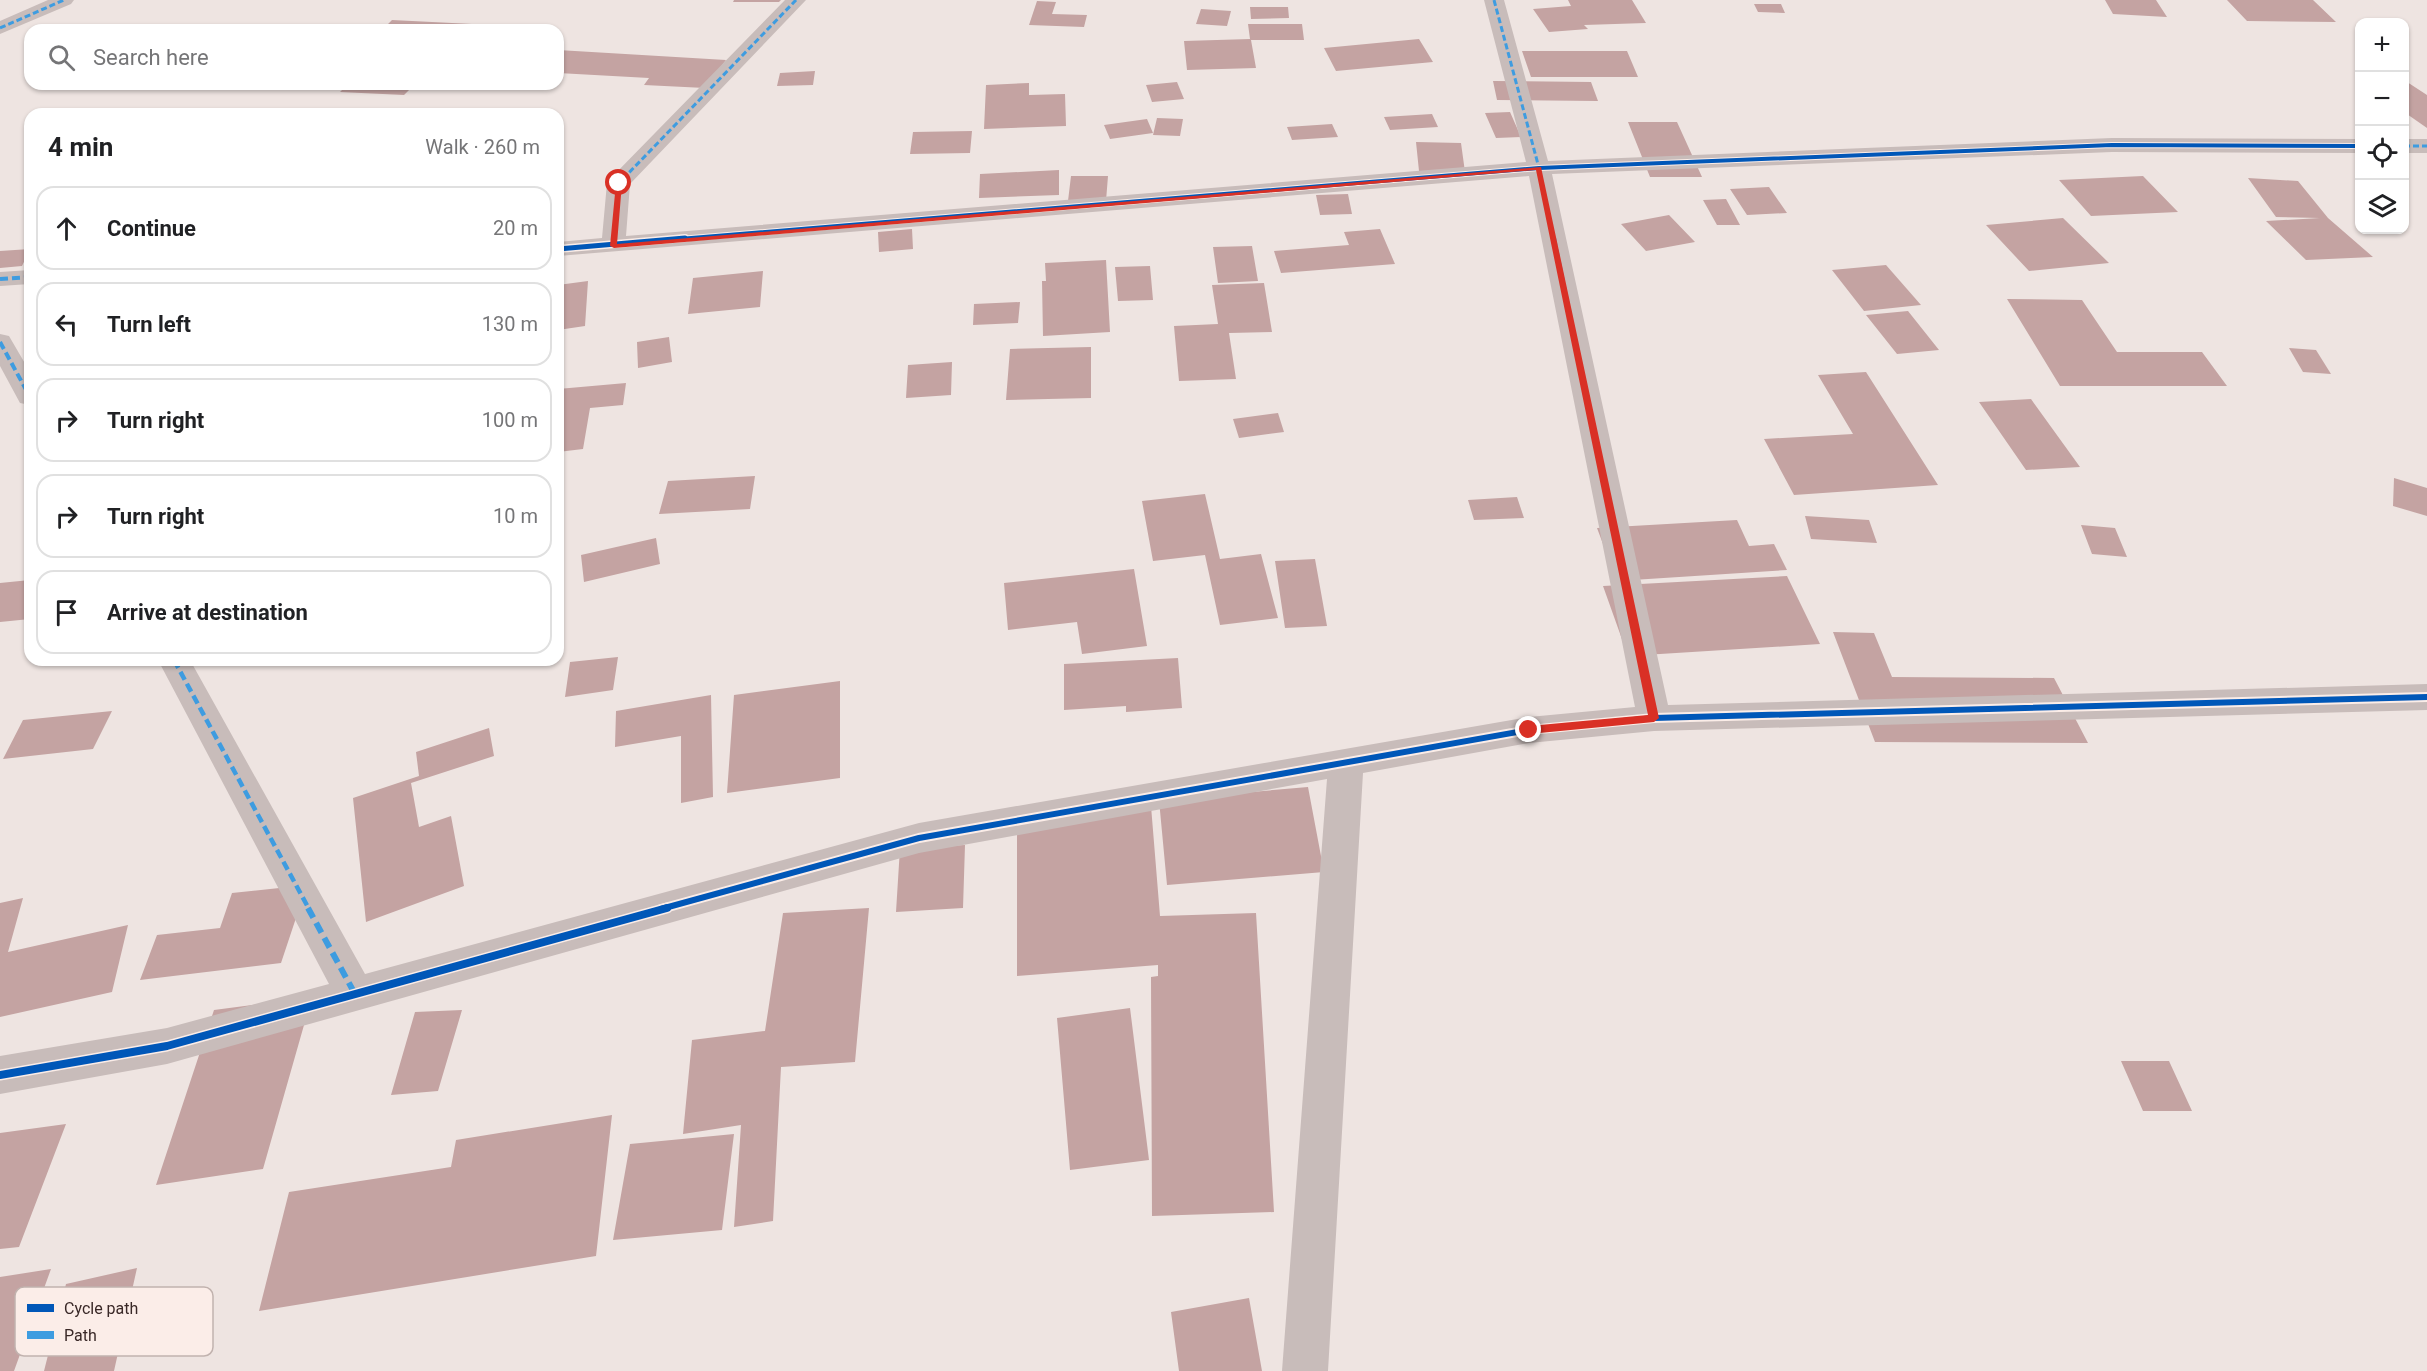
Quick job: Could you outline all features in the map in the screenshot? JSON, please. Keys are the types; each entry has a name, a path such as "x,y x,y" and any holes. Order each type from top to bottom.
{"street":[{"path":"0,28 64,0"},
{"path":"614,246 619,183 796,0"},
{"path":"1494,0 1539,168 1654,718"},
{"path":"564,249 1539,168 2112,145 2355,146"},
{"path":"2409,146 2427,146"},
{"path":"0,279 24,277"},
{"path":"0,342 24,386"},
{"path":"177,666 355,994"},
{"path":"0,1075 167,1046 919,837 1529,730 1654,718 2427,697"},
{"path":"1305,1371 1346,762"}],"building":[{"path":"734,0 781,0 779,2 733,2"},
{"path":"1568,0 1632,0 1646,23 1584,25 1588,29 1549,32 1533,9 1571,6"},
{"path":"2105,0 2156,0 2167,17 2113,14"},
{"path":"2227,0 2313,0 2336,22 2247,21"},
{"path":"1037,1 1056,2 1052,14 1087,15 1084,27 1029,25"},
{"path":"1754,4 1781,4 1785,13 1758,12"},
{"path":"1250,7 1288,7 1289,18 1251,19"},
{"path":"1201,9 1231,11 1227,26 1196,24"},
{"path":"392,20 472,24 388,24"},
{"path":"1248,24 1302,24 1304,40 1251,40 1256,68 1187,70 1184,41 1250,39"},
{"path":"1419,39 1433,62 1336,71 1324,48"},
{"path":"564,50 726,60 705,88 644,85 649,78 564,73"},
{"path":"1522,51 1627,51 1638,77 1531,77"},
{"path":"815,71 813,85 777,86 780,73"},
{"path":"1493,81 1591,82 1598,101 1497,100"},
{"path":"1177,82 1184,99 1152,102 1146,85"},
{"path":"1029,83 1029,95 1065,94 1066,126 984,129 986,85"},
{"path":"2409,83 2427,95 2427,128 2409,115"},
{"path":"342,90 409,90 404,95 340,92"},
{"path":"1510,112 1521,137 1496,138 1485,113"},
{"path":"1432,114 1438,127 1390,130 1384,117"},
{"path":"1157,118 1183,119 1180,136 1153,135"},
{"path":"1147,119 1153,133 1110,139 1104,125"},
{"path":"1628,122 1677,122 1702,177 1650,177"},
{"path":"1332,124 1338,137 1292,140 1287,127"},
{"path":"972,131 970,153 910,154 913,132"},
{"path":"1416,142 1461,143 1465,172 1419,171"},
{"path":"1059,170 1059,195 979,198 980,174"},
{"path":"1071,176 1108,176 1106,201 1068,201"},
{"path":"2143,176 2178,212 2091,216 2059,180"},
{"path":"2248,178 2298,181 2328,218 2373,257 2306,260 2266,221 2320,218 2276,217"},
{"path":"1769,187 1787,213 1747,215 1730,189"},
{"path":"1348,194 1352,214 1320,215 1316,195"},
{"path":"1726,199 1740,225 1717,225 1703,200"},
{"path":"1669,215 1695,242 1646,251 1621,224"},
{"path":"2063,218 2109,263 2029,271 1986,225"},
{"path":"912,229 913,249 879,252 878,232"},
{"path":"1380,229 1395,264 1281,273 1274,251 1349,245 1344,232"},
{"path":"1252,246 1258,281 1218,283 1213,247"},
{"path":"24,249 22,266 0,268 0,251"},
{"path":"1106,260 1110,332 1043,336 1042,281 1046,281 1045,263"},
{"path":"1886,265 1921,305 1864,311 1832,270"},
{"path":"1150,266 1153,300 1118,301 1115,267"},
{"path":"763,271 760,307 688,314 693,278"},
{"path":"588,281 585,326 564,329 564,284"},
{"path":"1264,283 1272,332 1229,333 1236,379 1179,381 1174,326 1218,324 1212,285"},
{"path":"2007,299 2082,300 2117,352 2202,352 2227,386 2060,386"},
{"path":"1020,302 1018,323 973,325 974,304"},
{"path":"1908,311 1939,350 1897,354 1866,315"},
{"path":"669,337 672,362 638,368 637,342"},
{"path":"1091,347 1091,398 1006,400 1010,349"},
{"path":"2289,348 2316,350 2331,374 2303,372"},
{"path":"952,362 951,395 906,398 908,365"},
{"path":"1866,372 1938,485 1794,495 1764,439 1853,434 1818,375"},
{"path":"626,383 623,405 590,408 583,449 564,451 564,388"},
{"path":"2031,399 2080,467 2026,470 1979,402"},
{"path":"1278,413 1284,432 1239,438 1233,419"},
{"path":"755,476 750,509 659,514 668,481"},
{"path":"2394,478 2427,488 2427,516 2393,506"},
{"path":"1205,494 1220,559 1261,554 1278,618 1220,625 1205,555 1153,561 1142,501"},
{"path":"1517,497 1524,518 1474,520 1468,500"},
{"path":"1805,516 1869,520 1877,543 1811,539"},
{"path":"1737,520 1749,546 1774,544 1787,570 1617,581 1597,528"},
{"path":"2081,525 2115,528 2127,557 2092,554"},
{"path":"656,538 660,564 584,582 581,555"},
{"path":"1315,559 1327,626 1285,628 1275,561"},
{"path":"1134,569 1147,646 1082,654 1077,622 1008,630 1004,583"},
{"path":"1787,576 1820,644 1628,656 1603,586"},
{"path":"24,581 24,620 0,622 0,583"},
{"path":"1833,632 1874,633 1892,677 2054,678 2088,743 1875,742"},
{"path":"618,657 613,690 565,697 570,662"},
{"path":"1178,658 1182,708 1126,712 1126,706 1064,710 1064,664"},
{"path":"840,681 840,778 727,793 734,695"},
{"path":"711,695 713,797 681,803 681,736 615,747 616,711"},
{"path":"112,711 93,749 3,759 23,720"},
{"path":"489,728 494,756 411,783 419,827 451,816 464,886 366,922 353,798 419,776 416,752"},
{"path":"1308,787 1324,872 1167,885 1159,800"},
{"path":"1151,806 1160,916 1256,913 1274,1212 1152,1216 1151,977 1158,976 1158,965 1017,976 1017,817"},
{"path":"965,845 963,908 896,912 900,848"},
{"path":"307,885 281,963 140,980 157,935 220,928 232,893"},
{"path":"23,898 8,952 128,925 112,992 0,1017 0,903"},
{"path":"869,908 855,1062 781,1067 773,1221 734,1227 741,1125 683,1134 692,1040 765,1031 783,913"},
{"path":"312,997 263,1169 156,1185 214,1010"},
{"path":"1130,1008 1149,1160 1070,1170 1057,1018"},
{"path":"462,1010 438,1091 391,1095 415,1012"},
{"path":"2121,1061 2169,1061 2192,1111 2143,1111"},
{"path":"612,1115 596,1256 259,1311 289,1192 451,1167 456,1140"},
{"path":"66,1124 19,1247 0,1249 0,1133"},
{"path":"734,1134 722,1230 613,1240 630,1144"},
{"path":"137,1268 133,1287 65,1287 66,1284"},
{"path":"51,1269 44,1287 15,1287 15,1356 19,1356 14,1371 0,1371 0,1277"},
{"path":"1249,1298 1262,1371 1179,1371 1171,1312"},
{"path":"48,1356 117,1356 114,1371 44,1371"}],"marked path":[{"path":"0,28 64,0"},
{"path":"613,246 619,183 796,0"},
{"path":"1494,0 1539,168 1654,718"},
{"path":"2409,146 2427,146"},
{"path":"0,279 24,277"},
{"path":"0,342 24,386"},
{"path":"177,666 355,994"}],"cycle path":[{"path":"564,249 1539,168 2112,145 2355,146"},
{"path":"0,1075 167,1046 919,838 1529,730 1654,718 2427,697"}],"route":[{"path":"619,183 614,246 1539,168 1654,718 1529,730"}]}
